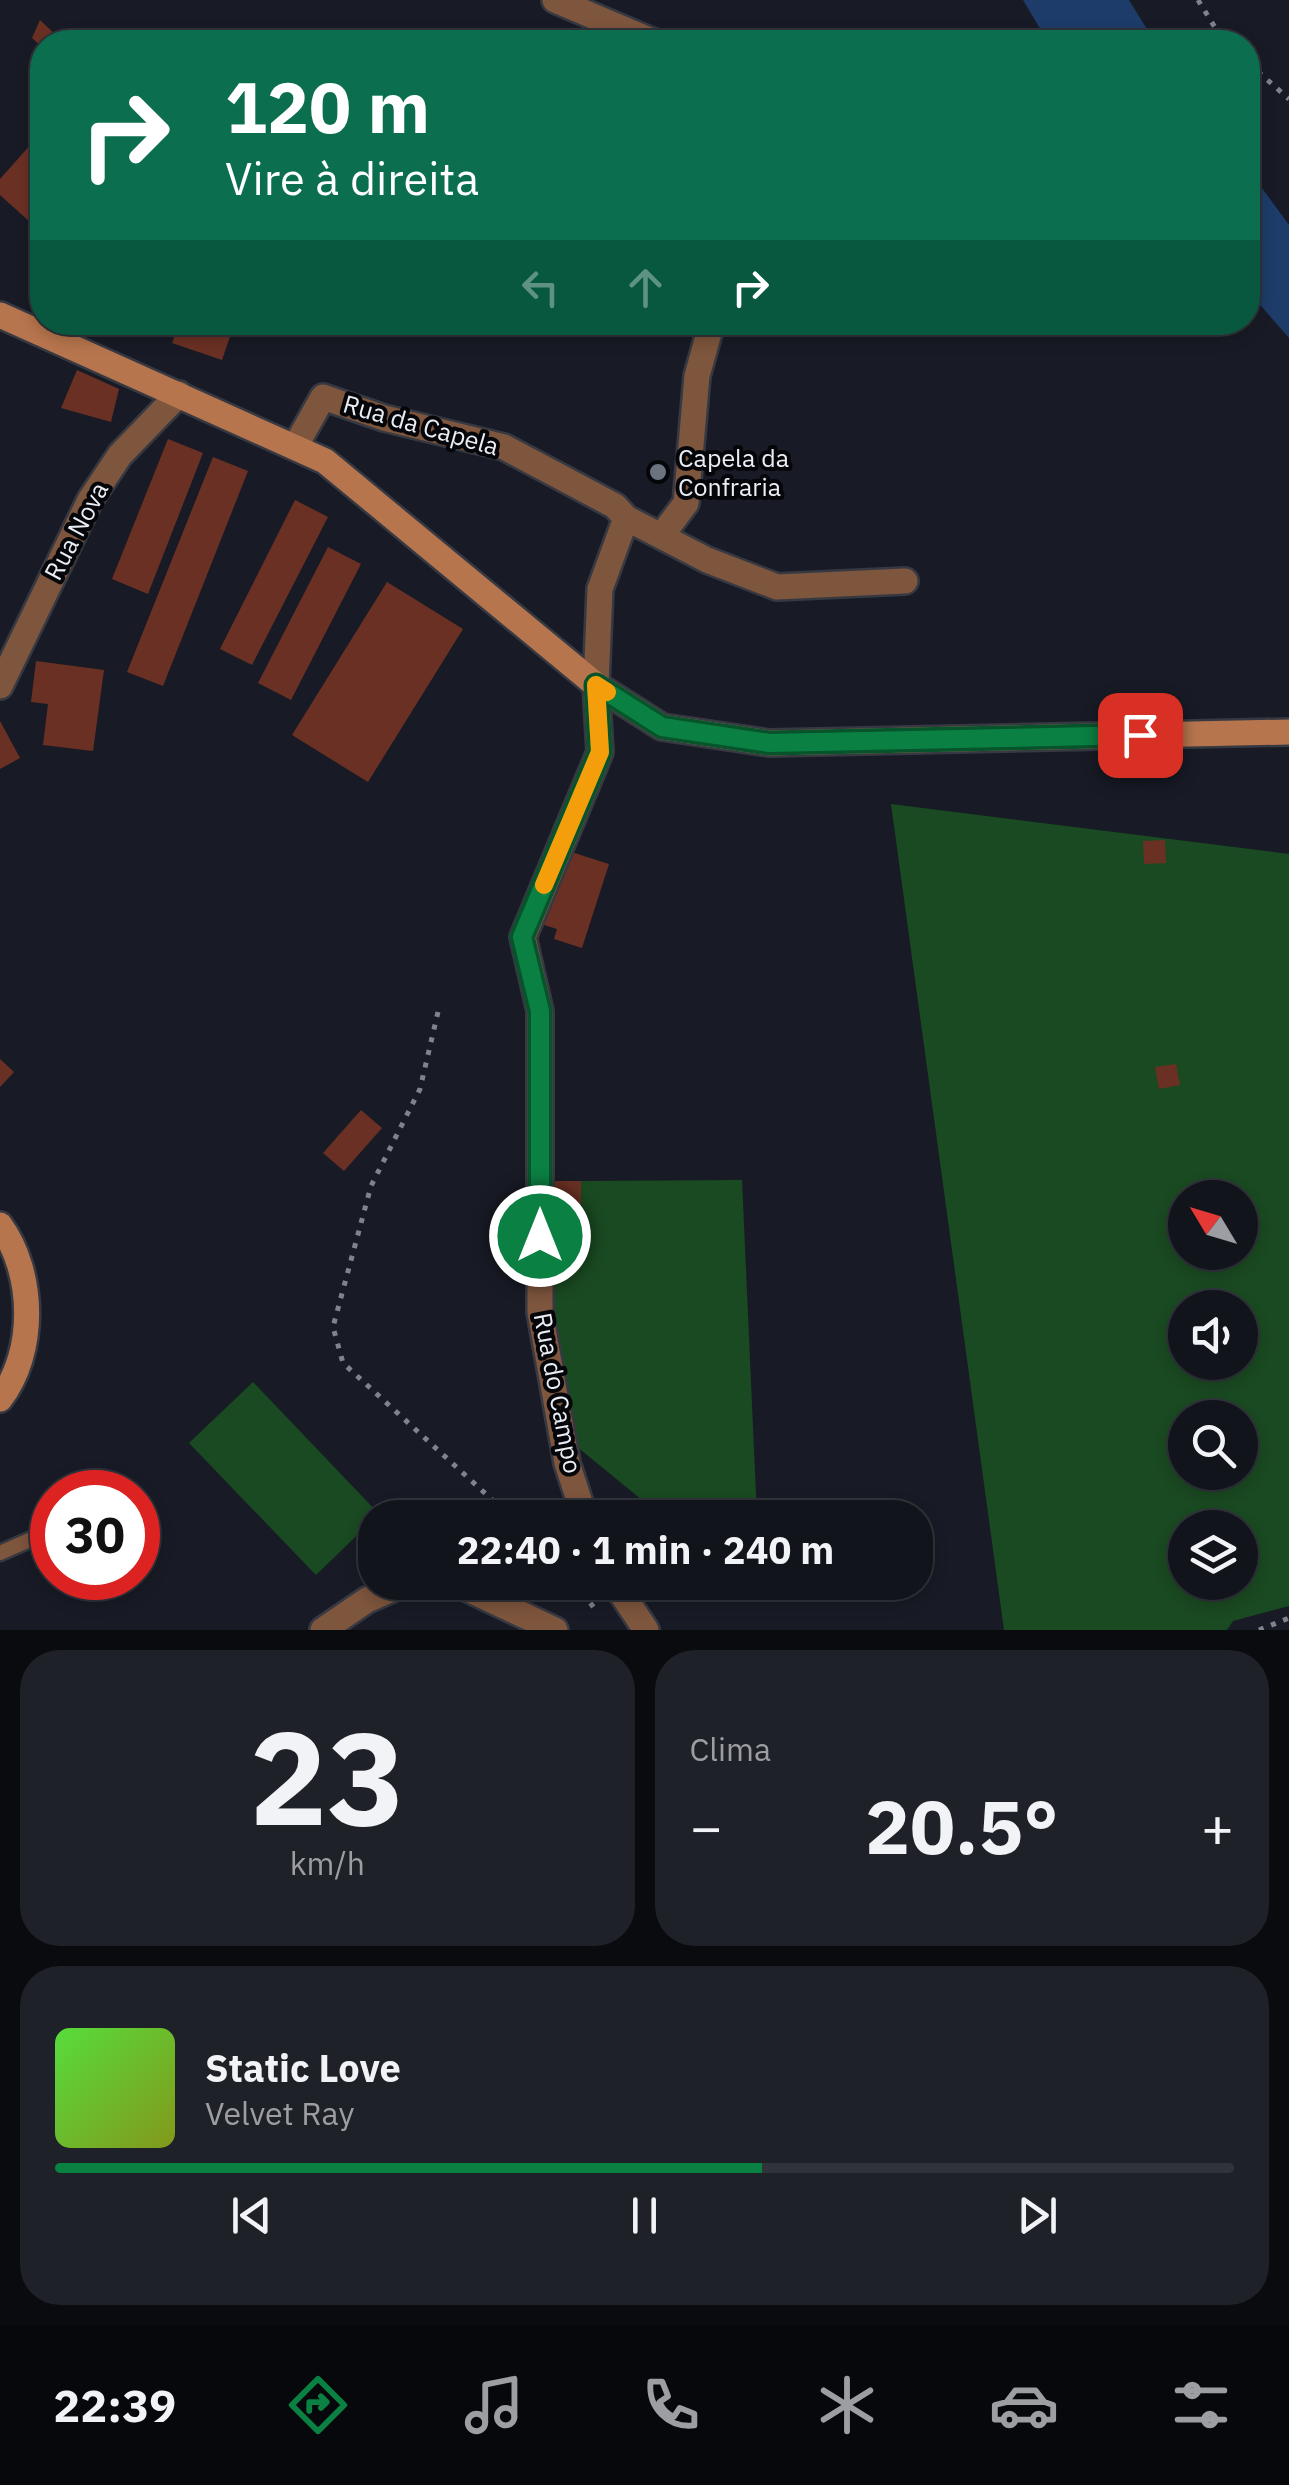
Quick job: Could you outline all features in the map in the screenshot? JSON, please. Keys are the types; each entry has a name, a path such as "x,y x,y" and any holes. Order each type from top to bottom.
{"main road":[{"path":"0,314 30,327"},
{"path":"47,335 325,460 596,685 662,727 769,743 1289,732"},
{"path":"0,1225 29,1306 17,1378 0,1399"}],"street":[{"path":"554,0 625,30"},
{"path":"662,535 686,503 697,376 708,335"},
{"name":"Rua Nova","path":"0,686 90,500 120,455 179,394"},
{"name":"Rua da Capela","path":"295,448 323,398 384,418 504,447 614,506 626,518"},
{"path":"596,685 600,589 626,518 707,560 777,586 905,582"},
{"name":"Rua do Campo","path":"579,1500 567,1463 540,1312 540,1011 522,937 600,752 596,685"},
{"path":"322,1630 367,1600"},
{"path":"491,1600 555,1630"},
{"path":"626,1600 646,1630"}],"lane":[{"path":"0,1553 30,1540"}],"path":[{"path":"1198,0 1217,30"},
{"path":"1260,73 1289,98"},
{"path":"438,1012 420,1088 371,1186 333,1327 334,1344 343,1363 370,1391 492,1500"},
{"path":"1259,1630 1289,1618"}],"green space":[{"path":"891,804 1289,854 1289,1606 1233,1621 1227,1630 1004,1630"},
{"path":"742,1180 756,1500 642,1500 571,1442 549,1312 547,1254 581,1254 581,1181"},
{"path":"253,1382 366,1500 358,1500 358,1534 316,1575 189,1443"}],"water":[{"path":"1023,0 1129,0 1148,30 1041,30"},
{"path":"1260,185 1289,225 1289,338 1260,305"}],"building":[{"path":"40,20 51,30 36,30"},
{"path":"30,145 30,222 0,195 0,179"},
{"path":"175,335 231,335 222,360 172,343"},
{"path":"77,370 119,389 111,422 61,408"},
{"path":"168,439 203,453 148,594 112,579"},
{"path":"213,457 248,471 163,686 127,672"},
{"path":"295,500 328,517 252,665 220,649"},
{"path":"328,547 361,564 291,700 258,683"},
{"path":"387,582 463,629 368,782 292,735"},
{"path":"36,661 104,670 93,751 43,745 48,704 31,702"},
{"path":"0,721 20,758 0,769"},
{"path":"1165,840 1166,863 1144,864 1143,841"},
{"path":"565,850 609,864 582,948 554,939 557,929 541,924"},
{"path":"0,1059 14,1072 0,1087"},
{"path":"1176,1064 1180,1085 1159,1089 1155,1067"},
{"path":"361,1110 382,1128 344,1171 323,1153"},
{"path":"547,1181 581,1181 581,1254 547,1254"}],"slow traffic":[{"path":"544,885 600,752 596,685 607,692"}],"place":[{"name":"Capela da Confraria","path":"658,472"}],"route":[{"path":"540,1236 540,1011 522,937 600,752 596,685 662,727 769,743 1140,735"}]}
